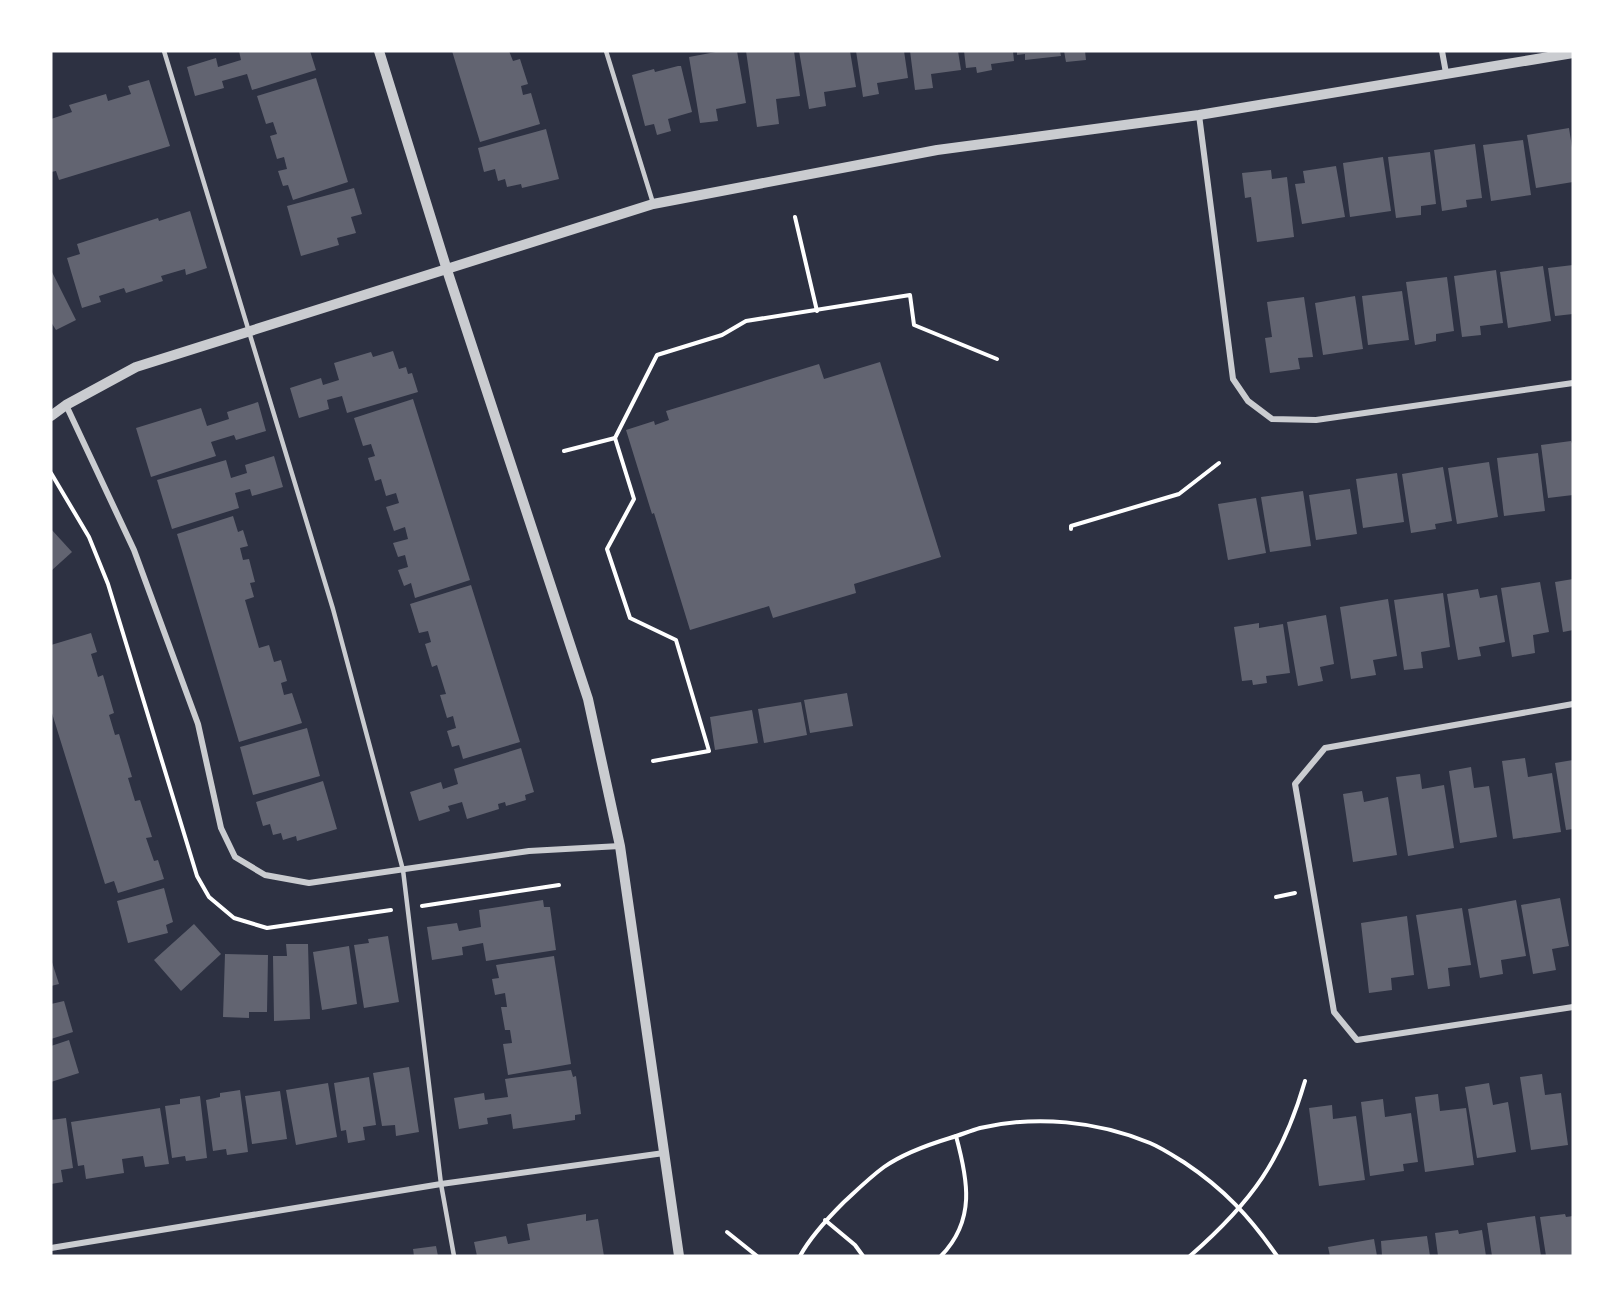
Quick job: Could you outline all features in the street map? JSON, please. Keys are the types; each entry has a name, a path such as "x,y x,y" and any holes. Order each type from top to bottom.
{"street":[{"path":"379,51 447,270 588,699 620,846 679,1256"},
{"path":"1442,51 1446,73"},
{"path":"51,416 66,405 136,367 653,204 937,150 1199,115 1573,53"},
{"path":"1199,115 1233,380 1248,401 1272,419 1316,420 1573,383"},
{"path":"66,405 134,550 198,724 221,828 235,857 265,875 309,883 530,851 620,846"},
{"path":"1573,704 1325,748 1295,784 1334,1012 1357,1040 1573,1008"},
{"path":"51,1248 441,1184 663,1153"}],"lane":[{"path":"164,51 333,609 403,870 441,1184 454,1256"},
{"path":"606,51 653,204"}],"path":[{"path":"795,217 817,310"},
{"path":"653,761 709,751 676,640 630,618 607,549 634,499 615,438 657,355 722,334 746,321 910,295 914,326 997,358"},
{"path":"564,451 615,438"},
{"path":"1071,529 1071,526 1179,494 1219,463"},
{"path":"51,473 89,537 108,584 197,876 209,897 234,918 267,928 559,885"},
{"path":"1190,1256 1241,1208 1263,1178 1283,1143 1305,1081"},
{"path":"800,1256 825,1220 854,1192 884,1167 920,1148 982,1128 1033,1121 1058,1121 1105,1130 1151,1143 1174,1157 1220,1188 1241,1208 1277,1256"},
{"path":"941,1256 950,1246 958,1231 967,1196 965,1167 956,1136"},
{"path":"825,1220 855,1245 863,1256"},
{"path":"727,1232 757,1256"}],"building":[{"path":"239,51 310,51 316,70 252,90 247,74 222,81 224,88 195,96 187,67 216,58 218,67 241,60"},
{"path":"452,51 509,51 513,61 520,59 528,84 521,86 523,95 531,93 540,124 480,142"},
{"path":"721,51 737,51 746,103 716,109 718,121 700,123 689,57"},
{"path":"746,51 794,51 800,96 776,99 779,124 757,127"},
{"path":"799,51 850,51 856,87 824,92 826,106 809,109"},
{"path":"856,51 904,51 908,78 877,83 879,94 863,97"},
{"path":"910,51 958,51 961,70 931,74 933,88 915,90"},
{"path":"964,51 1013,51 1014,61 991,64 992,70 977,73 976,67 966,68"},
{"path":"1017,51 1060,51 1061,56 1025,60 1025,54 1017,55"},
{"path":"1064,51 1085,51 1086,60 1066,62"},
{"path":"681,66 692,112 668,119 671,131 657,135 654,124 645,126 632,75"},
{"path":"316,78 348,182 293,200 288,185 283,186 278,171 287,169 284,157 277,159 270,136 277,134 273,122 266,124 257,96"},
{"path":"149,80 170,146 59,180 56,171 51,172 51,119 72,112 69,105 106,94 108,101 131,94 128,86"},
{"path":"1569,128 1573,154 1573,182 1536,188 1527,135"},
{"path":"546,129 559,179 522,188 521,184 507,187 505,179 498,181 495,169 484,172 478,148"},
{"path":"1523,140 1531,195 1491,201 1483,145"},
{"path":"1475,144 1482,198 1466,200 1467,207 1442,211 1434,150"},
{"path":"1430,152 1436,204 1421,206 1421,215 1396,218 1388,157"},
{"path":"1383,157 1391,211 1350,217 1343,163"},
{"path":"1336,166 1345,217 1302,224 1295,184 1305,183 1303,171"},
{"path":"1271,170 1272,179 1287,177 1294,237 1257,242 1251,197 1245,198 1242,173"},
{"path":"354,188 362,214 351,217 356,233 337,238 339,245 301,256 287,206"},
{"path":"190,211 207,268 186,275 185,269 161,276 163,281 126,293 124,288 99,296 101,302 82,308 67,258 80,254 77,244 158,218 159,221"},
{"path":"1573,265 1573,314 1555,316 1548,268"},
{"path":"1543,266 1551,321 1508,328 1500,272"},
{"path":"51,270 76,320 56,330 51,322"},
{"path":"1496,270 1503,323 1480,326 1481,335 1462,337 1454,276"},
{"path":"1447,277 1454,331 1436,334 1436,341 1415,345 1406,282"},
{"path":"1402,291 1409,340 1368,345 1362,296"},
{"path":"1355,296 1363,349 1323,355 1315,303"},
{"path":"1304,297 1313,357 1298,358 1300,369 1270,373 1265,338 1272,337 1267,302"},
{"path":"393,351 399,369 406,367 408,374 412,373 418,392 347,413 342,396 327,400 329,409 299,418 290,388 321,378 323,385 339,380 334,363 371,352 373,357"},
{"path":"880,362 941,557 854,584 856,593 773,618 769,606 690,630 626,430 654,421 655,425 669,420 666,411 819,364 824,379"},
{"path":"413,399 470,580 415,598 411,583 404,586 398,570 408,567 405,555 398,557 393,543 408,539 405,527 394,531 386,507 399,503 396,493 386,496 381,479 375,481 368,458 375,456 371,444 363,446 354,418"},
{"path":"258,402 266,431 236,440 234,435 211,442 216,456 151,477 136,428 201,408 207,426 229,419 227,412"},
{"path":"1571,441 1573,446 1573,495 1548,498 1541,445"},
{"path":"1538,453 1545,511 1504,516 1497,458"},
{"path":"274,456 283,487 252,496 250,489 235,493 239,508 172,529 157,480 226,460 231,478 247,473 245,465"},
{"path":"1489,462 1498,517 1457,524 1448,468"},
{"path":"1443,467 1452,521 1435,524 1436,529 1411,533 1402,474"},
{"path":"1397,473 1404,522 1363,528 1356,479"},
{"path":"1350,489 1357,534 1316,540 1309,495"},
{"path":"1303,491 1311,546 1270,552 1261,497"},
{"path":"1256,498 1266,553 1228,560 1218,504"},
{"path":"233,516 238,532 243,530 248,546 240,548 243,560 249,559 255,582 250,583 254,597 245,600 259,648 269,645 274,662 281,660 287,681 281,683 284,695 292,693 302,723 239,742 177,534"},
{"path":"51,529 72,552 51,571"},
{"path":"1573,579 1573,630 1563,632 1555,582"},
{"path":"1540,582 1549,632 1533,635 1535,653 1512,657 1501,588"},
{"path":"471,585 520,742 463,759 459,745 452,747 447,731 456,728 453,716 447,718 440,695 446,694 437,665 432,667 425,644 431,642 428,631 419,633 410,604"},
{"path":"1478,589 1480,598 1497,595 1505,642 1479,647 1481,656 1458,660 1447,594"},
{"path":"1443,593 1450,647 1421,652 1423,668 1404,670 1394,600"},
{"path":"1388,599 1397,656 1373,660 1376,675 1351,679 1340,607"},
{"path":"1326,615 1334,664 1320,667 1323,681 1298,686 1287,622"},
{"path":"1259,623 1259,628 1283,624 1290,673 1266,676 1267,683 1253,685 1252,680 1242,681 1234,627"},
{"path":"91,633 97,652 91,654 98,677 103,675 114,713 109,715 115,735 119,734 132,777 128,778 135,801 140,800 152,837 146,838 154,861 158,860 164,879 118,893 114,881 105,884 51,710 51,645"},
{"path":"847,693 853,726 810,733 804,700"},
{"path":"801,702 807,735 764,743 758,709"},
{"path":"752,710 758,743 715,750 710,717"},
{"path":"307,728 320,776 253,795 240,747"},
{"path":"521,748 534,792 525,795 526,800 506,806 505,802 498,804 499,809 467,819 462,802 448,806 450,811 419,821 410,792 441,782 443,789 458,784 454,769"},
{"path":"1525,758 1528,777 1552,773 1561,832 1513,839 1502,761"},
{"path":"1573,760 1573,829 1566,830 1555,763"},
{"path":"1471,767 1474,788 1489,786 1497,837 1460,843 1449,771"},
{"path":"1420,774 1422,789 1444,785 1454,848 1408,856 1396,777"},
{"path":"323,781 337,829 297,841 296,836 283,840 281,833 273,835 270,824 263,826 256,802"},
{"path":"1362,791 1364,802 1388,797 1397,855 1353,862 1343,794"},
{"path":"164,888 173,922 166,925 168,933 128,943 117,901"},
{"path":"1560,898 1569,946 1552,949 1556,970 1533,974 1521,905"},
{"path":"543,900 544,907 550,907 556,950 486,961 483,943 462,947 463,955 432,960 427,927 457,923 459,931 481,927 479,910"},
{"path":"1516,900 1526,956 1501,960 1503,974 1480,978 1468,909"},
{"path":"1462,908 1471,965 1448,968 1450,986 1428,989 1416,915"},
{"path":"1407,916 1414,975 1391,978 1392,990 1369,993 1361,923"},
{"path":"194,924 221,954 181,991 154,960"},
{"path":"388,936 399,1002 364,1008 354,945 369,943 368,939"},
{"path":"286,944 308,944 310,1019 274,1021 273,956 287,956"},
{"path":"349,946 357,1004 322,1010 313,952"},
{"path":"225,954 268,955 267,1012 249,1012 249,1018 223,1017"},
{"path":"554,956 571,1064 508,1075 503,1044 512,1043 510,1030 505,1030 501,1007 507,1007 505,993 495,995 492,979 499,978 496,965"},
{"path":"51,959 59,984 51,986"},
{"path":"64,1001 73,1032 51,1039 51,1004"},
{"path":"69,1040 79,1073 51,1082 51,1046"},
{"path":"409,1067 419,1132 396,1136 395,1125 382,1126 373,1073"},
{"path":"571,1070 573,1077 576,1076 581,1114 575,1115 575,1120 513,1129 511,1114 487,1118 488,1124 459,1129 454,1098 484,1093 485,1100 508,1097 505,1079"},
{"path":"1542,1074 1545,1095 1561,1093 1568,1145 1531,1150 1520,1077"},
{"path":"369,1077 376,1125 363,1127 365,1140 348,1143 346,1130 341,1131 334,1083"},
{"path":"328,1083 337,1137 296,1145 286,1090"},
{"path":"1489,1083 1493,1105 1508,1102 1516,1152 1477,1158 1465,1087"},
{"path":"240,1090 248,1152 227,1155 226,1149 213,1151 206,1100 220,1097 220,1093"},
{"path":"280,1091 287,1139 252,1144 245,1096"},
{"path":"1438,1094 1440,1111 1466,1108 1474,1165 1425,1172 1415,1097"},
{"path":"200,1096 207,1158 186,1161 185,1156 172,1158 165,1106 180,1104 180,1099"},
{"path":"1383,1099 1385,1117 1411,1113 1418,1162 1403,1164 1404,1171 1370,1176 1361,1102"},
{"path":"1332,1105 1333,1119 1356,1116 1365,1180 1319,1186 1309,1108"},
{"path":"160,1108 169,1164 145,1167 143,1156 122,1159 124,1173 86,1179 84,1165 78,1166 71,1122"},
{"path":"66,1118 73,1168 61,1170 63,1182 51,1184 51,1120"},
{"path":"586,1214 586,1221 598,1219 604,1256 477,1256 474,1242 506,1236 508,1244 530,1240 527,1224"},
{"path":"1565,1214 1566,1217 1573,1216 1573,1256 1546,1256 1540,1217"},
{"path":"1535,1216 1541,1256 1492,1256 1487,1223"},
{"path":"1458,1230 1459,1234 1482,1230 1486,1256 1438,1256 1435,1233"},
{"path":"1427,1236 1430,1256 1382,1256 1381,1241"},
{"path":"1374,1239 1377,1256 1330,1256 1328,1247"},
{"path":"436,1246 438,1256 414,1256 413,1249"}]}
